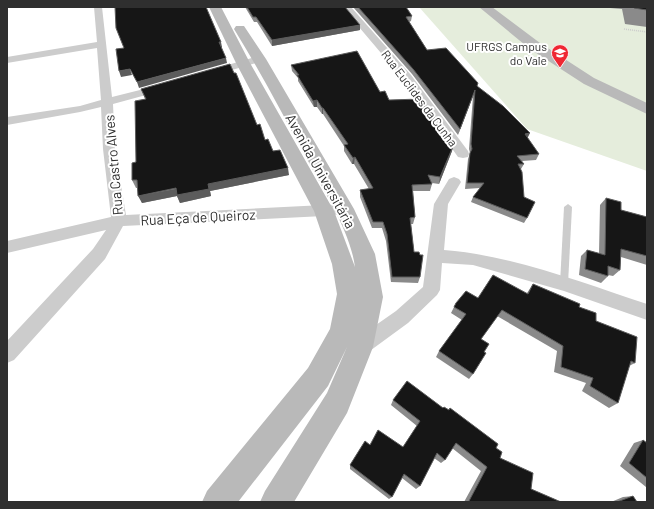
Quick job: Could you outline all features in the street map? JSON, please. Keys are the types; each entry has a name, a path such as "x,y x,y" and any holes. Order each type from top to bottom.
{"main road":[{"name":"Avenida Universitária","path":"215,7 251,61 344,209 364,254 371,297 351,339"},
{"name":"Avenida Universitária","path":"228,7 244,37 251,61 324,211 343,264 348,294 351,339"},
{"path":"485,7 535,46 589,81 647,109"},
{"path":"282,500 337,403 351,339"},
{"path":"218,502 318,377 351,339"}],"street":[{"name":"Rua Castro Alves","path":"7,354 99,254 119,221 109,149 107,102 98,7"},
{"name":"Rua Euclides da Cunha","path":"346,7 407,77 463,154"},
{"path":"7,60 102,44"},
{"path":"198,76 251,61"},
{"path":"7,121 80,109 176,83"},
{"path":"351,339 402,317 431,290 441,204 454,182"},
{"name":"Rua Eça de Queiroz","path":"7,247 119,221 344,209"},
{"path":"436,256 473,259 564,284 647,312"}],"lane":[{"path":"564,284 568,207"}],"path":[{"path":"624,29 647,32"}],"green space":[{"name":"UFRGS Campus do Vale","path":"419,7 647,7 647,171 527,129"}],"building":[{"path":"115,7 206,7 226,58 137,82 130,69 119,71 116,49 124,48 116,28"},
{"path":"247,7 345,7 360,25 272,40 256,17 253,17"},
{"path":"358,7 406,7 412,16 406,17 427,50 446,48 478,83 477,86 503,106 530,133 525,134 539,154 517,156 524,164 518,164 522,172 524,197 535,202 527,218 473,197 484,183 467,183 470,153 472,149 471,144 475,90 460,129 413,69"},
{"path":"647,7 647,10 634,8"},
{"path":"357,51 380,92 385,91 389,100 421,99 454,144 440,177 428,175 432,184 412,185 415,217 410,218 414,252 419,252 420,255 423,255 420,277 392,277 387,234 383,222 373,222 360,190 373,188 355,157 353,158 344,145 348,144 317,100 313,101 297,75 299,75 291,65"},
{"path":"230,64 234,73 236,73 257,125 260,124 265,140 268,139 273,151 280,150 288,168 208,184 209,189 177,195 176,188 138,196 137,180 132,180 132,163 136,162 135,101 146,99 141,89"},
{"path":"606,198 621,202 621,210 647,217 647,256 621,249 620,270 608,266 608,276 585,269 587,250 605,255"},
{"path":"493,275 528,294 533,284 580,304 579,307 596,313 596,321 637,337 635,363 631,361 618,403 590,386 593,378 561,367 563,346 502,310 481,339 489,344 484,352 486,353 473,374 439,351 466,314 454,307 456,303 466,291 478,298"},
{"path":"407,381 443,408 444,407 449,410 450,408 498,444 496,448 502,452 500,458 533,473 531,489 561,502 469,501 487,467 456,443 445,460 437,453 420,486 404,474 392,497 350,465 365,441 370,445 378,430 403,447 420,421 393,400"},
{"path":"643,440 647,443 647,478 629,463"},
{"path":"633,496 637,502 617,502"}],"place":[{"name":"UFRGS Campus do Vale","path":"560,68"}]}
